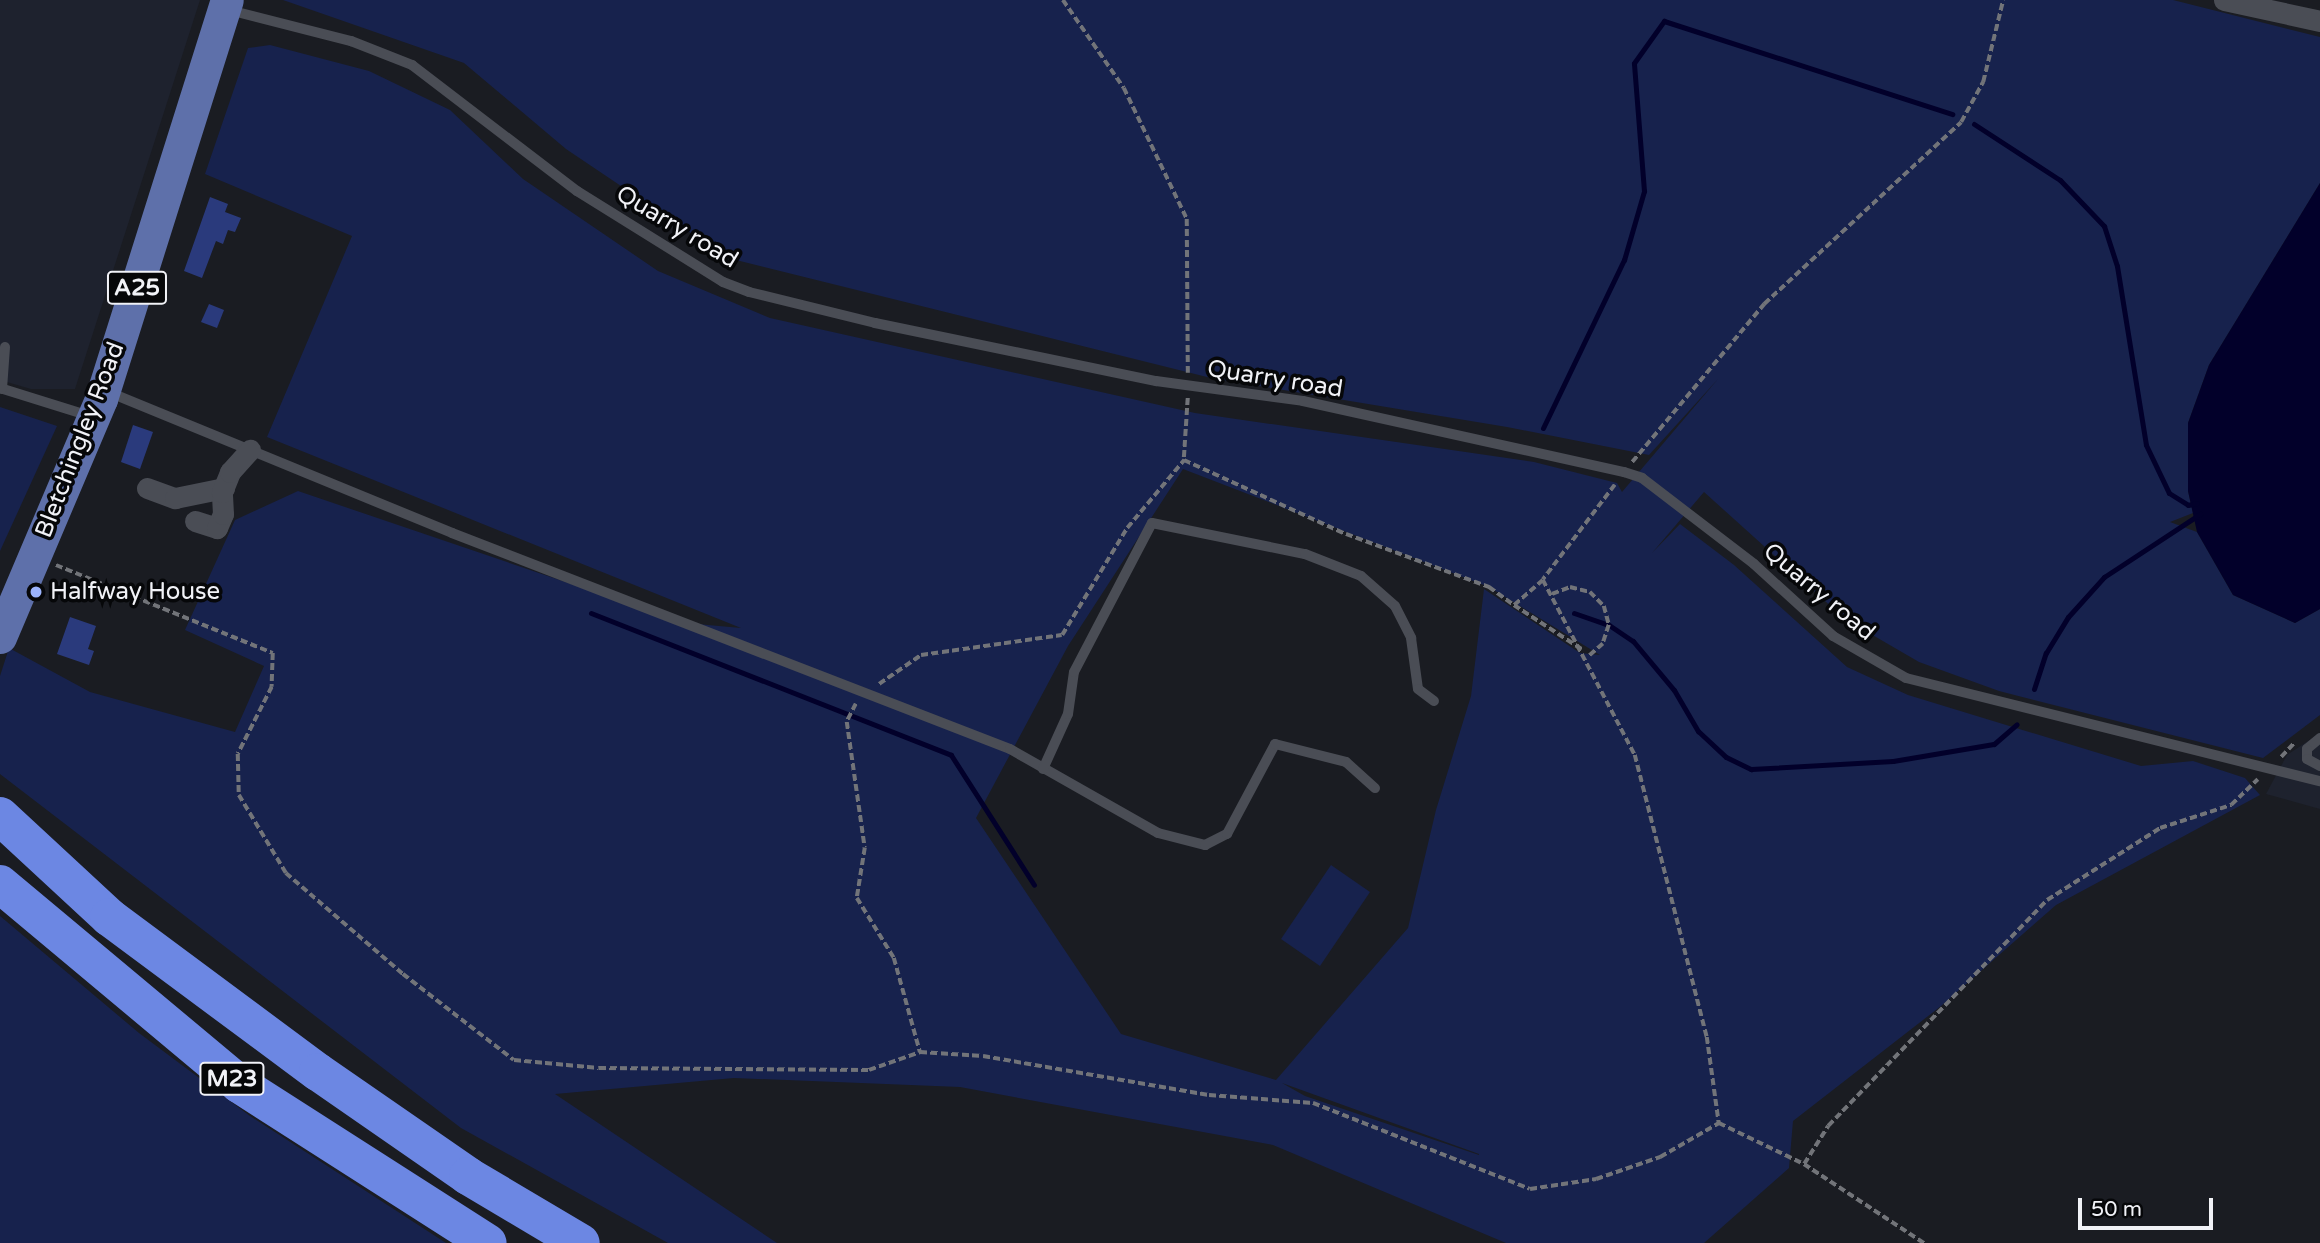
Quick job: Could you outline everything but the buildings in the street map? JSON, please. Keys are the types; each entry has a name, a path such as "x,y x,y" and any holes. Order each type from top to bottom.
{"highway":[{"name":"M23","path":"0,816 109,917 307,1064 468,1176 581,1243"},
{"name":"M23","path":"0,884 239,1084 488,1243"}],"main road":[{"name":"Bletchingley Road","path":"0,637 97,403 226,4"}],"street":[{"path":"2224,0 2320,21"},
{"path":"195,521 217,528 223,514 223,488 250,450"},
{"path":"146,488 175,498 223,488"}],"lane":[{"name":"Quarry road","path":"226,4 351,41 412,65 445,86 534,161 723,282 874,323 1189,386 1303,401 1624,471 1642,478 1754,564 1848,647 1906,678 2320,781"},
{"path":"5,347 1,389 97,403 250,450 452,533 864,690 1010,749 1158,833 1205,845 1227,834 1275,744 1346,762 1375,788"},
{"path":"1043,769 1068,714 1074,672 1152,523 1305,554 1361,576 1395,606 1411,638 1418,689 1434,701"},
{"path":"2320,738 2307,750 2307,759 2320,766"}],"path":[{"path":"920,1052 894,958 857,898 865,848 847,722 864,690 921,655 1062,635 1127,528 1184,460 1189,386 1187,219 1124,88 1063,0"},
{"path":"1514,606 1544,580 1624,471 1764,304 1961,122 1983,82 2003,0"},
{"path":"1184,460 1346,534 1489,587 1585,652"},
{"path":"32,563 273,653 272,687 238,754 239,795 286,873 403,974 514,1060 599,1068 869,1070 920,1052 983,1056 1209,1095 1313,1103 1530,1189 1596,1179 1660,1157 1719,1122"},
{"path":"1544,580 1588,657 1635,755 1707,1037 1719,1122"},
{"path":"1552,594 1570,587 1590,592 1604,606 1609,625 1603,644 1588,657"},
{"path":"1804,1164 1828,1126 2048,900 2160,828 2231,805 2271,769 2283,750 2301,738"},
{"path":"1719,1122 1804,1164 1924,1243"}],"shaded area":[{"path":"0,0 200,0 75,389 31,389 0,380"},
{"path":"283,0 2173,0 2320,37 2320,183 2209,365 2188,423 2188,491 2193,513 2170,522 2197,532 2233,595 2295,623 2320,609 2320,715 2263,758 1999,691 1919,662 1845,619 1704,492 1652,553 1680,524 1734,565 1847,667 1908,695 2141,766 2193,761 2245,778 2260,795 2056,905 1941,1006 1793,1121 1789,1168 1704,1243 1506,1243 1273,1145 960,1087 734,1078 555,1094 777,1243 668,1243 461,1128 0,774 0,676 9,648 90,692 235,732 264,666 185,630 235,520 298,491 686,623 741,628 267,437 352,236 205,174 248,48 270,45 369,71 450,110 523,179 658,271 770,318 1195,413 1534,462 1617,483 1622,492 1718,379 1649,455 1507,427 1211,378 728,258 566,149 464,63","holes":["1183,469 1489,587 1600,655 1580,653 1484,589 1471,696 1436,810 1408,928 1276,1080 1121,1034 976,818 1068,646","1282,1083 1479,1154 1479,1155 1305,1096"]},
{"path":"2320,183 2320,609 2295,623 2233,595 2197,532 2188,491 2188,423 2209,365"},
{"path":"0,407 57,426 0,551"},
{"path":"2320,733 2320,809 2266,794 2287,755"},
{"path":"1331,865 1370,892 1320,966 1281,939"},
{"path":"0,916 139,1033 250,1116 446,1243 0,1243"}],"waterway":[{"path":"1543,428 1624,260 1644,191 1634,63 1664,21 1952,114"},
{"path":"1974,124 2060,180 2104,226 2117,266 2146,445 2169,493 2188,505 2197,503"},
{"path":"2034,689 2046,653 2068,617 2104,577 2200,514"},
{"path":"591,613 951,755 1034,885"},
{"path":"1574,613 1609,625 1633,641 1674,690 1698,731 1726,757 1751,769 1893,761 1994,744 2017,724"}],"place":[{"name":"Halfway House","path":"36,592"}]}
